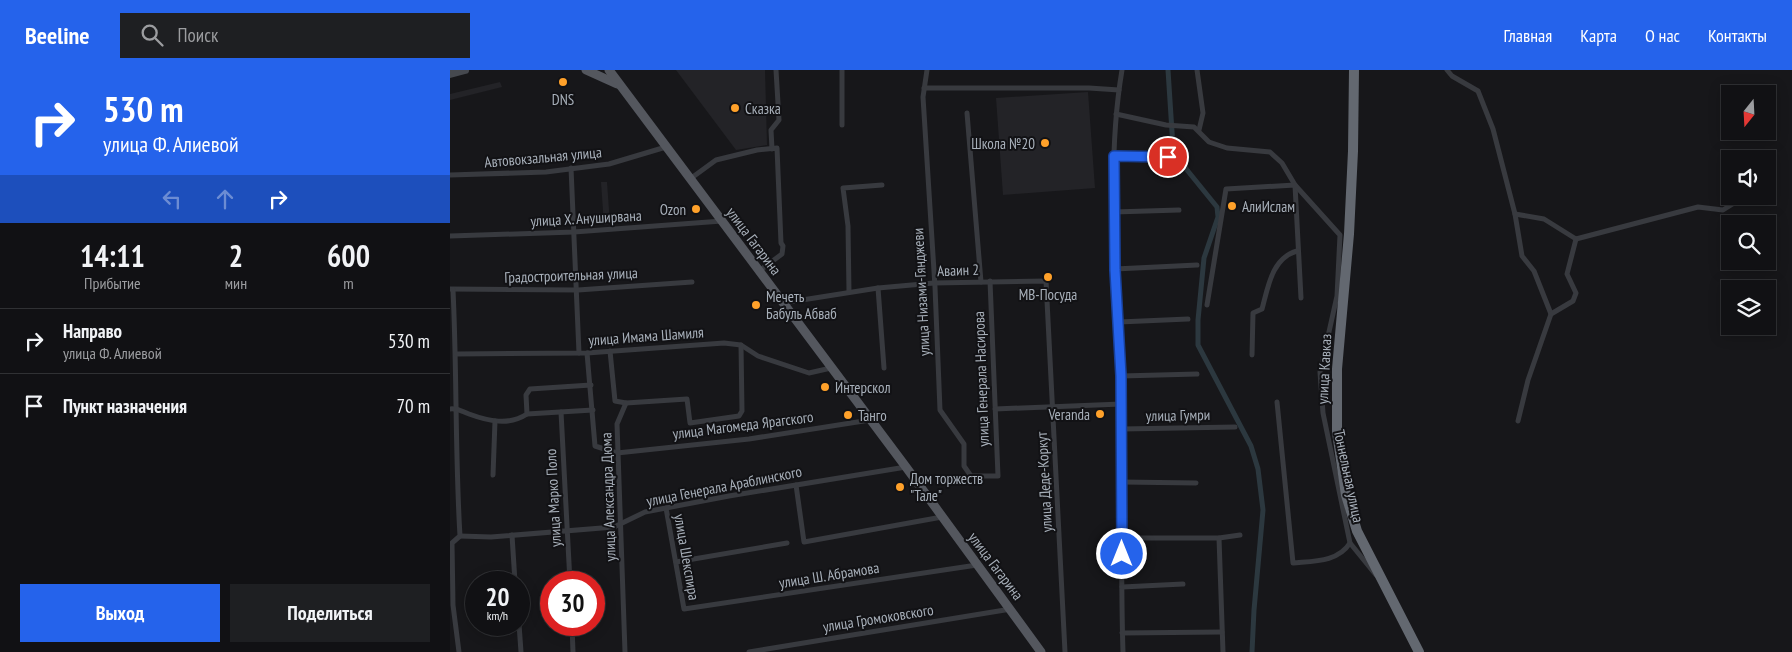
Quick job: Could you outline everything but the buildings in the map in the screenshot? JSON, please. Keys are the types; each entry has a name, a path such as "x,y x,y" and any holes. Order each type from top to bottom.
{"highway":[{"name":"улица Кавказ","path":"1354,70 1350,234 1337,369 1337,432 1346,494 1357,531 1386,584 1419,652"}],"main road":[{"path":"450,74 465,70"},
{"name":"улица Гагарина","path":"586,70 609,78 624,88"},
{"name":"улица Гагарина","path":"609,70 906,467 1041,652"}],"street":[{"path":"759,271 782,254 783,246 781,243 771,130 779,120 776,70"},
{"path":"842,70 842,125"},
{"name":"улица Низами-Гянджеви","path":"926,70 923,105 940,410 964,444 964,466 971,476 998,476"},
{"path":"1122,70 1116,114 1114,156 1115,270 1119,322 1122,429 1122,652"},
{"path":"1197,70 1203,113 1199,130"},
{"path":"1447,70 1452,76 1478,91 1493,129 1515,214 1522,256 1534,271 1551,314"},
{"path":"924,88 1089,88 1119,90"},
{"path":"967,113 981,282"},
{"path":"1116,114 1166,125 1181,125 1199,130 1204,138 1216,145 1270,152 1282,163 1295,185 1336,228 1350,234"},
{"name":"Автовокзальная улица","path":"450,176 546,172 609,164 666,147"},
{"path":"690,179 716,160 774,148"},
{"path":"1114,156 1168,157"},
{"path":"572,168 579,353"},
{"path":"1295,185 1296,251 1300,298"},
{"path":"1207,305 1226,189 1295,185"},
{"path":"849,292 848,226 843,188 882,186"},
{"path":"1515,214 1544,219 1576,238 1698,207 1723,210 1731,205"},
{"path":"1114,212 1179,210"},
{"name":"улица Х. Ануширвана","path":"450,236 574,232 722,221"},
{"name":"Тоннельная улица","path":"1277,402 1294,563 1330,559 1345,551 1350,543 1323,413 1320,372 1337,296 1341,239 1336,228"},
{"path":"1518,421 1528,380 1551,314 1573,301 1576,293 1567,274 1576,238"},
{"path":"1252,355 1253,313 1262,309 1269,282 1276,265 1288,253 1296,251"},
{"path":"1115,270 1197,264"},
{"name":"улица Генерала Насирова","path":"990,281 998,476"},
{"name":"Аваин 2","path":"783,303 849,292 934,282 1046,281"},
{"name":"улица Деде-Коркут","path":"1046,281 1065,652"},
{"name":"Градостроительная улица","path":"452,289 578,290 692,282"},
{"path":"878,288 884,368"},
{"path":"452,289 456,354 456,471 460,536 452,543 452,622 459,652"},
{"path":"1119,322 1188,319"},
{"name":"улица Имама Шамиля","path":"456,354 587,353 724,343 741,345 752,353 808,374 831,368"},
{"path":"610,351 615,401 626,403 687,399 690,423 739,416 742,411 741,345"},
{"path":"587,353 595,446 617,453"},
{"path":"1121,376 1197,374"},
{"path":"527,414 526,395 530,389 591,385"},
{"name":"улица Александра Дюма","path":"625,652 617,424 626,403"},
{"path":"995,409 1121,404"},
{"path":"450,410 457,408 495,422 517,420 527,414 593,410"},
{"name":"улица Марко Поло","path":"560,412 570,571"},
{"name":"улица Магомеда Ярагского","path":"617,453 750,439 870,420"},
{"path":"493,475 495,422"},
{"name":"улица Гумри","path":"1122,429 1235,427"},
{"name":"улица Генерала Араблинского","path":"460,536 512,534 622,525 646,512 906,467"},
{"path":"1122,482 1196,483"},
{"path":"796,485 804,542 942,517"},
{"name":"улица Шекспира","path":"666,508 684,609"},
{"path":"512,534 515,571"},
{"path":"1122,538 1219,538 1240,535"},
{"path":"1219,538 1224,652"},
{"path":"1350,543 1370,570 1386,584"},
{"path":"676,562 787,544"},
{"name":"улица Ш. Абрамова","path":"684,609 977,565"},
{"path":"1122,587 1183,584"},
{"name":"улица Громоковского","path":"749,652 1011,609"},
{"path":"1122,633 1222,632"},
{"path":"520,636 521,652"},
{"path":"573,636 574,652"}],"shaded area":[{"name":"Сказка","path":"676,70 765,70 767,145 736,150"},
{"path":"500,82 502,87 450,100 450,94"},
{"name":"Школа №20","path":"1088,92 1095,188 1003,195 996,98"},
{"path":"601,182 607,182 610,224 604,225"}],"waterway":[{"path":"1168,70 1173,147 1187,170 1217,207 1218,217 1204,258 1198,320 1198,345 1251,446 1258,469 1263,510 1252,652"}],"place":[{"name":"DNS","path":"563,82"},
{"name":"Сказка","path":"735,108"},
{"name":"Школа №20","path":"1045,143"},
{"name":"АлиИслам","path":"1232,206"},
{"name":"Ozon","path":"696,209"},
{"name":"МВ-Посуда","path":"1048,277"},
{"name":"Мечеть Бабуль Абваб","path":"756,305"},
{"name":"Интерскол","path":"825,387"},
{"name":"Veranda","path":"1100,414"},
{"name":"Танго","path":"848,415"},
{"name":"Дом торжеств \"Тале\"","path":"900,487"}],"route":[{"path":"1122,554 1121,376 1115,270 1114,156 1168,157"}]}
